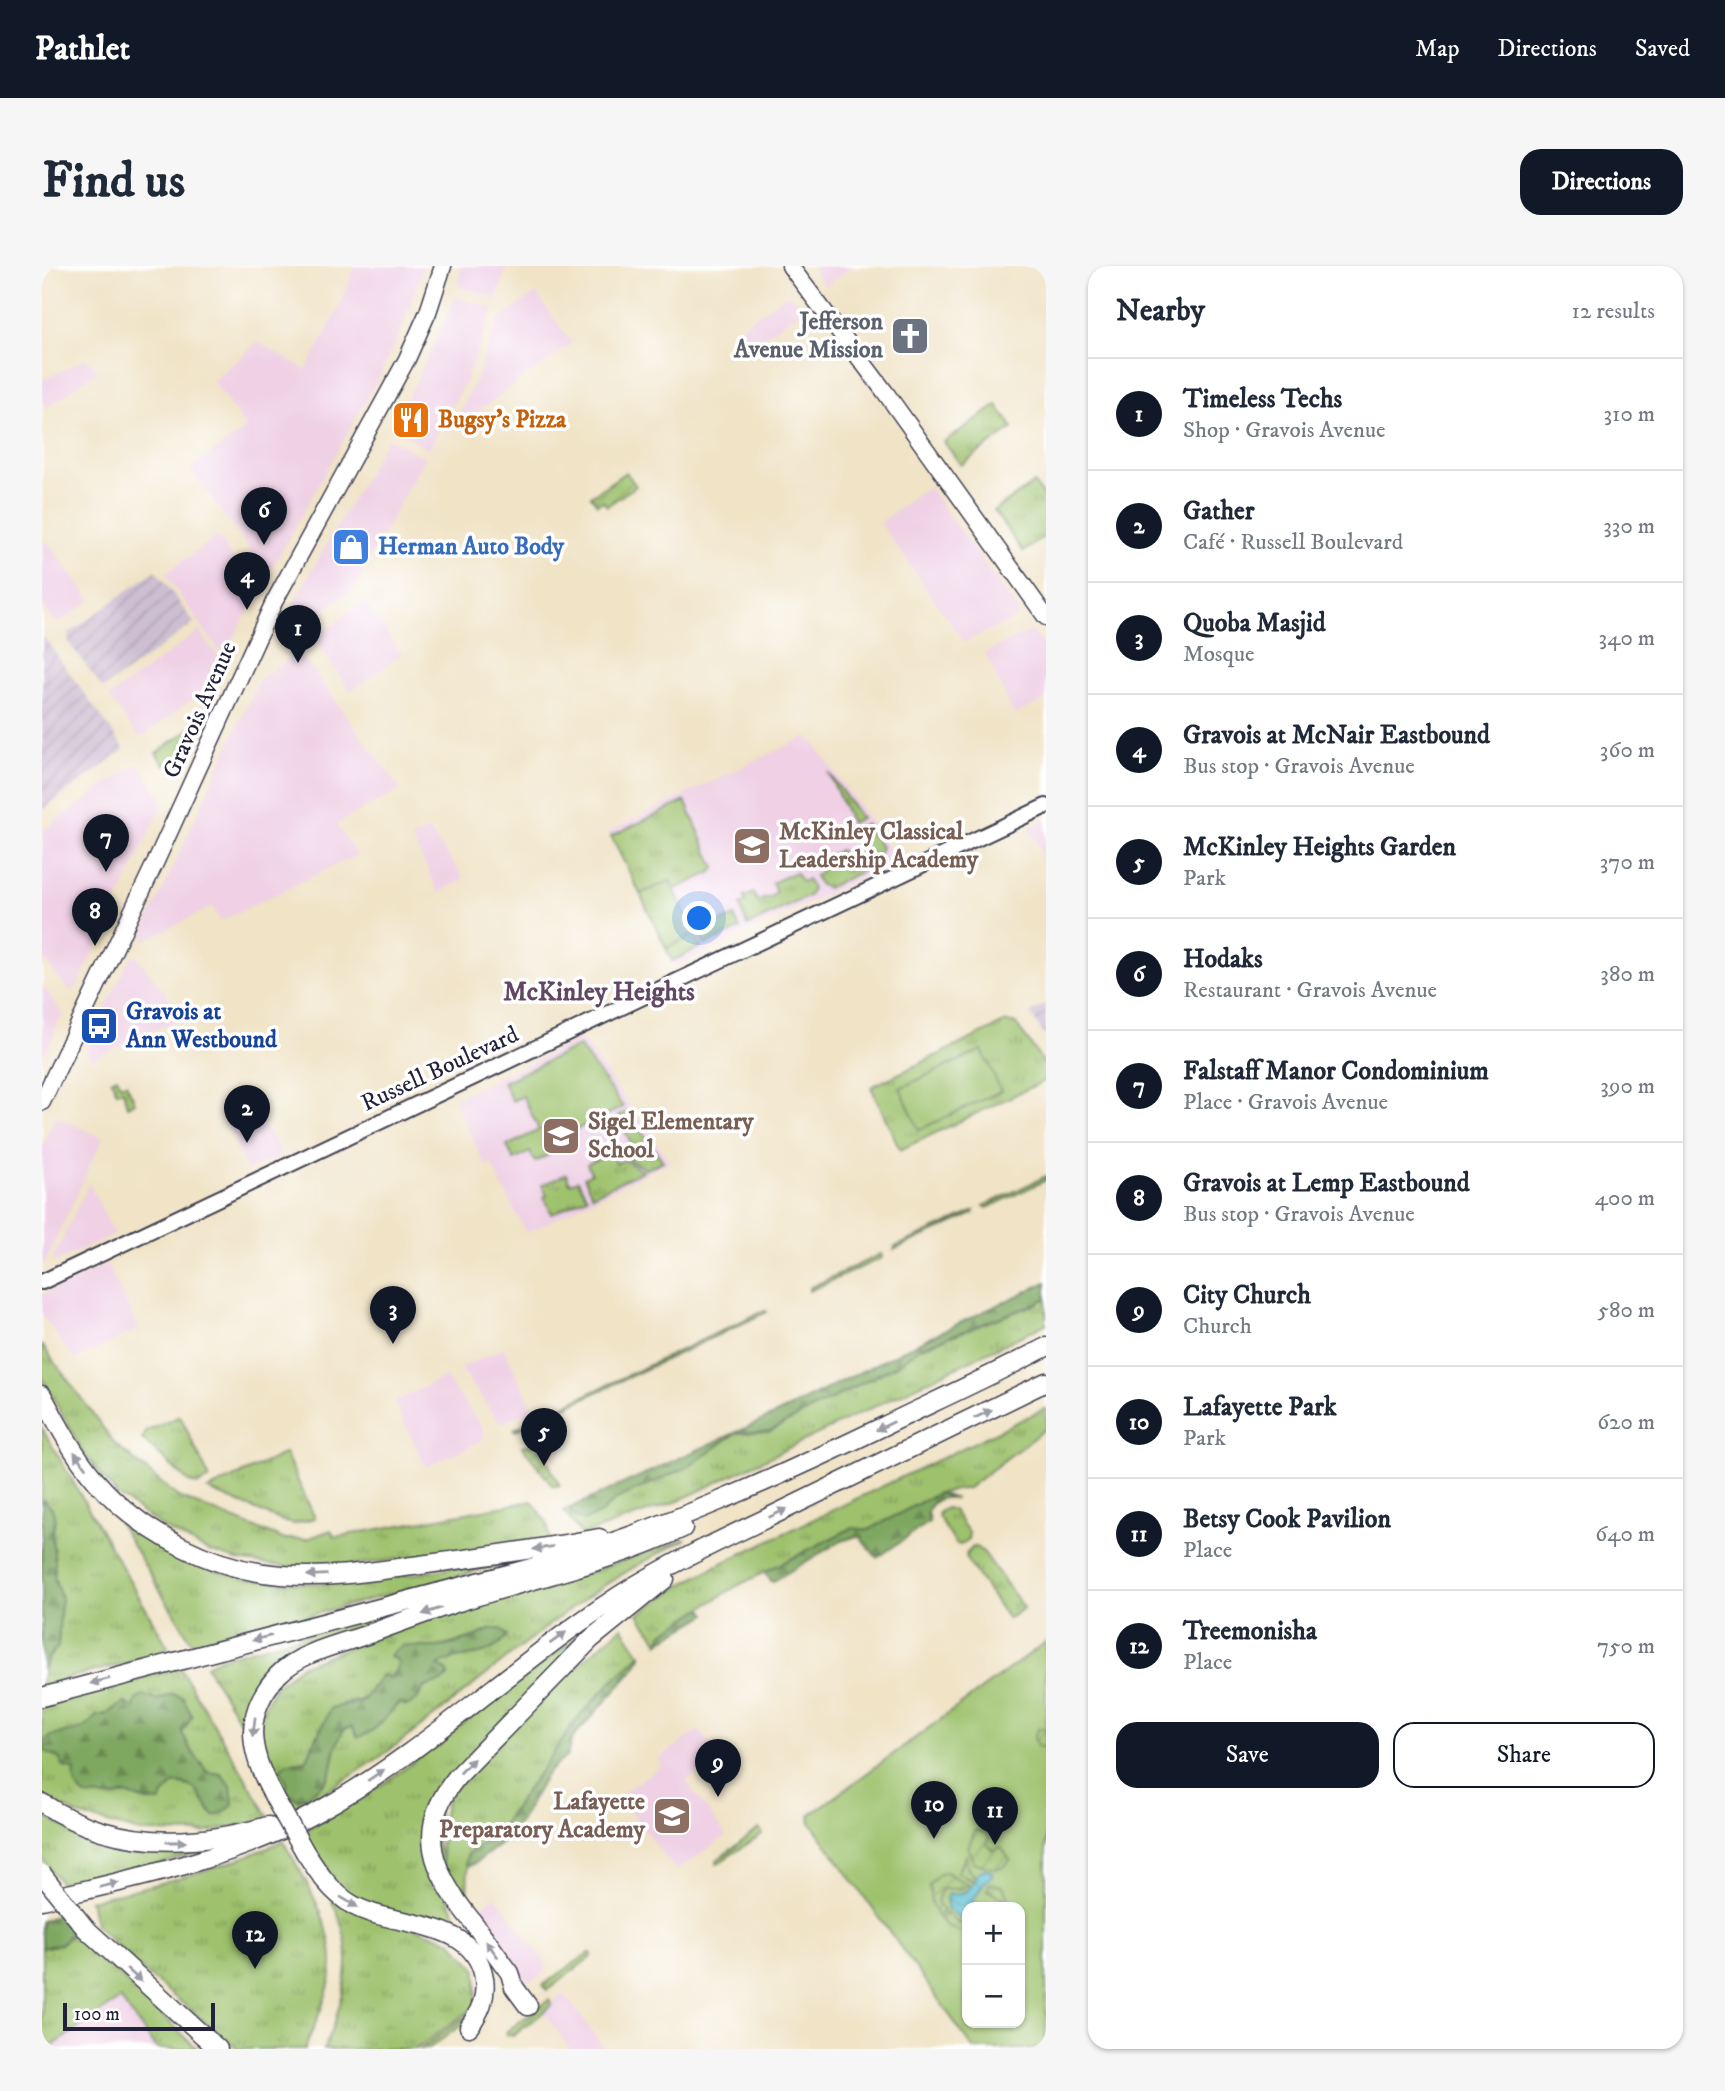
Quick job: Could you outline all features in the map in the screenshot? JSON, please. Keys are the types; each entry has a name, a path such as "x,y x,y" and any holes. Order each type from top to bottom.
{"highway":[{"path":"1013,1364 1046,1338"},
{"path":"469,2027 481,2009 485,1989 481,1967 469,1949 448,1934 380,1916 351,1904 327,1885 305,1852 260,1772 255,1756 253,1724 263,1695 271,1683 289,1665 318,1652 453,1604 643,1547 791,1471 1046,1347"},
{"path":"42,1900 138,1878 228,1853 274,1834 318,1811 402,1758 592,1613 638,1584 1046,1382"},
{"path":"1024,1393 1046,1388"},
{"path":"42,1395 82,1463 97,1483 127,1510 174,1543 230,1566 281,1575 343,1574 500,1554 658,1527"},
{"path":"42,1698 550,1563 658,1527 791,1471"},
{"path":"528,2006 514,1987 510,1973 459,1905 436,1862 432,1831 439,1802 457,1777 591,1639 637,1600 717,1543"},
{"path":"42,1803 76,1823 100,1831 140,1839 178,1842 241,1834 318,1811"},
{"path":"42,1874 85,1928 218,2049"}],"main road":[{"name":"Gravois Avenue","path":"42,1102 146,883 274,602 407,359 428,312 443,266"},
{"path":"790,266 885,392 1046,617"},
{"name":"Russell Boulevard","path":"42,1282 1046,806"}],"shaded area":[{"path":"355,266 424,266 402,327 381,373 273,566 271,569 264,569 190,469 246,428 213,381 258,342 306,370 339,308"},
{"path":"461,266 507,266 497,299 458,286"},
{"path":"815,266 852,266 825,286 815,273"},
{"path":"536,293 572,343 448,433 474,384 497,321"},
{"path":"787,294 802,310 751,345 739,328"},
{"path":"455,297 494,308 464,384 429,449 393,426"},
{"path":"86,359 98,371 46,408 42,402 42,380"},
{"path":"387,438 425,457 353,589 306,623 302,622 292,605"},
{"path":"928,487 1019,611 1015,619 964,642 880,523"},
{"path":"217,536 258,594 223,656 165,574"},
{"path":"47,541 91,600 59,623 53,620 42,605 42,545"},
{"path":"156,570 194,623 103,689 69,643 68,634"},
{"path":"364,601 402,654 350,691 315,639"},
{"path":"1032,630 1046,649 1046,700 1014,715 985,653"},
{"path":"199,631 221,660 203,691 144,736 138,736 109,697"},
{"path":"42,635 124,748 42,810"},
{"path":"299,651 401,790 336,824 357,855 220,921 213,906 146,940 143,932 259,680"},
{"name":"McKinley Classical Leadership Academy","path":"805,737 811,739 896,861 675,967 609,831"},
{"path":"136,764 164,802 77,987 69,991 42,957 42,831"},
{"path":"1046,819 1046,863 1029,827"},
{"path":"429,830 463,879 439,893 412,838"},
{"path":"136,956 179,1010 179,1016 175,1021 94,1058 91,1057 87,1048 127,963 131,957"},
{"path":"42,984 63,1014 42,1060"},
{"path":"1046,1004 1046,1038 1030,1013"},
{"name":"Sigel Elementary School","path":"577,1040 583,1041 668,1162 526,1233 491,1163 485,1165 454,1099"},
{"path":"241,1094 281,1154 247,1170 218,1105"},
{"path":"56,1116 103,1138 42,1268 42,1146"},
{"path":"89,1183 114,1235 54,1262 53,1258"},
{"path":"107,1264 139,1329 75,1360 42,1315 42,1295"},
{"path":"504,1348 533,1409 503,1423 497,1419 460,1368"},
{"path":"445,1377 484,1429 485,1436 481,1441 426,1467 394,1402"},
{"name":"Lafayette Preparatory Academy","path":"699,1730 719,1757 686,1781 726,1836 676,1871 619,1796 662,1765 658,1759"},
{"path":"496,1896 547,1965 544,1973 534,1980 526,1981 518,1976 472,1913"},
{"path":"564,1993 603,2049 570,2049 543,2012"},
{"path":"120,1999 172,2049 48,2049"}],"green space":[{"path":"997,405 1013,428 961,465 944,442"},
{"path":"626,472 636,486 607,506 603,501 597,504 591,496"},
{"path":"1034,483 1046,500 1046,535 1023,552 994,511"},
{"path":"192,730 185,740 178,760 165,765 156,753"},
{"path":"828,772 861,818 851,823"},
{"path":"685,801 715,868 712,872 674,890 670,881 640,894 611,836"},
{"path":"865,824 881,847 875,865 827,888 820,885 815,876 820,873 821,868 818,861 840,850 845,859 858,855 864,850 854,829"},
{"path":"795,872 802,882 807,879 812,888 809,896 747,926 740,905 746,902 744,897 753,893 757,901 771,897 776,892 772,883"},
{"path":"670,881 695,934 666,948 640,894"},
{"path":"734,916 740,929 705,945 699,932"},
{"path":"695,934 701,947 672,961 666,948"},
{"path":"1006,1022 1016,1024 1046,1066 1046,1080 900,1150 871,1087"},
{"path":"579,1046 623,1107 544,1145 548,1155 535,1162 530,1152 514,1160 507,1146 539,1130 523,1096 512,1101 503,1082"},
{"path":"982,1050 1001,1091 919,1130 900,1088"},
{"path":"117,1077 121,1085 126,1083 135,1102 127,1106 123,1090 117,1092 111,1080"},
{"path":"627,1112 663,1161 646,1169 629,1160 628,1158 636,1154 618,1116"},
{"path":"611,1153 616,1163 624,1160 643,1171 592,1195 584,1177 591,1173 587,1164"},
{"path":"566,1174 570,1183 578,1180 587,1197 552,1214 542,1185"},
{"path":"1046,1176 1046,1180 987,1208 984,1206"},
{"path":"974,1211 973,1214 894,1250 895,1247"},
{"path":"881,1254 882,1258 809,1291 809,1288"},
{"path":"1046,1282 1046,1298 1033,1305 919,1348 899,1364 770,1431 736,1433 688,1467 616,1499 600,1514 583,1521 571,1514 570,1508 789,1408"},
{"path":"1046,1298 1046,1324 676,1502 582,1535 564,1511 570,1508 571,1514 600,1514 616,1499 688,1467 736,1433 770,1431 899,1364 919,1348"},
{"path":"765,1310 767,1312 515,1431 514,1429"},
{"path":"42,1345 115,1444 178,1497 283,1539 307,1539 331,1530 335,1537 532,1501 547,1523 550,1541 309,1570 237,1560 208,1551 164,1528 117,1495 83,1452 42,1378"},
{"path":"1046,1408 1046,1428 968,1488 938,1493 869,1530 852,1528 735,1587 663,1633 659,1642 638,1614 720,1564"},
{"path":"180,1416 210,1479 198,1485 189,1482 142,1439 147,1431"},
{"path":"42,1428 168,1647 152,1657 71,1677 42,1688 45,1666 58,1647 61,1598 54,1577 52,1537 55,1519 52,1508 42,1499"},
{"path":"538,1443 560,1486 553,1486 522,1446"},
{"path":"285,1453 315,1518 294,1524 285,1522 208,1490"},
{"path":"938,1493 956,1499 942,1498 932,1504 927,1512 929,1522 877,1558 857,1536 839,1542 772,1582 764,1572 852,1528 869,1530"},
{"path":"103,1497 164,1549 204,1567 245,1578 287,1583 329,1583 500,1561 500,1565 194,1646"},
{"path":"42,1499 52,1508 55,1519 52,1537 54,1577 61,1598 58,1647 47,1658 42,1669"},
{"path":"946,1508 953,1510 969,1533 968,1540 960,1545 955,1543 938,1516 939,1512"},
{"path":"686,1539 593,1593 366,1767 288,1811 259,1748 260,1716 275,1687 300,1666 435,1615 584,1574","holes":["507,1636 491,1650 455,1658 437,1666 448,1676 443,1681 424,1687 417,1699 399,1703 379,1725 352,1726 343,1730 336,1745 334,1759 287,1794 287,1783 299,1762 306,1761 327,1715 343,1704 364,1699 371,1687 391,1678 399,1664 396,1659 390,1657 393,1652 404,1645 430,1649 473,1638"]},
{"path":"973,1547 984,1553 1024,1608 1008,1619 966,1559 966,1554"},
{"path":"702,1608 707,1614 659,1642 663,1633"},
{"path":"404,1609 406,1614 307,1648 250,1704 242,1725 206,1666 220,1658"},
{"path":"622,1627 641,1655 611,1682 578,1718 500,1828 469,1857 466,1863 467,1905 448,1878 436,1840 448,1795 540,1699"},
{"path":"491,1629 501,1629 507,1636 489,1651 456,1658 438,1666 447,1670 448,1676 443,1681 424,1687 417,1699 407,1706 399,1703 370,1732 358,1737 352,1726 343,1730 337,1743 332,1770 323,1784 299,1800 286,1793 287,1783 280,1769 286,1764 306,1761 331,1708 360,1702 367,1697 382,1675 391,1678 399,1664 396,1659 390,1657 393,1652 404,1645 449,1645"},
{"path":"589,1631 436,1800 447,1897 468,1938 374,1910 337,1889 301,1833 386,1782"},
{"path":"1046,1642 1046,2049 974,2049 811,1823 810,1815"},
{"path":"641,1655 634,1670 576,1734 567,1756 547,1773 520,1822 502,1843 468,1866 467,1856 500,1828 578,1718 611,1682"},
{"path":"180,1668 270,1819 203,1833 140,1832 78,1815 42,1795 42,1704","holes":["115,1708 134,1708 182,1733 207,1772 205,1805 194,1789 175,1783 164,1794 146,1801 126,1794 96,1797 75,1770 64,1767 59,1758 77,1732 90,1724 96,1716 108,1714"]},
{"path":"172,1694 183,1697 192,1716 182,1733 189,1747 207,1772 221,1774 231,1786 233,1805 224,1812 214,1816 196,1790 184,1784 175,1783 160,1802 126,1794 111,1797 85,1796 76,1785 75,1770 64,1767 59,1758 43,1750 45,1740 52,1736 83,1728 96,1716 107,1714 125,1703 134,1708 136,1700 143,1695 157,1700"},
{"path":"1046,1728 1046,1748 1037,1746 1034,1737 1038,1729"},
{"path":"42,1815 77,1834 151,1851 219,1843 218,1847 136,1871 63,1886 42,1858"},
{"path":"758,1829 762,1834 717,1864 717,1860"},
{"path":"975,1830 987,1833 987,1844 993,1850 1001,1847 1010,1860 1005,1866 995,1869 973,1862 968,1848"},
{"path":"283,1841 323,1918 331,1950 331,1976 305,2049 238,2049 142,1970 95,1925 90,1900 212,1868"},
{"path":"966,1856 968,1870 975,1875 972,1881 957,1872"},
{"path":"945,1872 969,1885 959,1889 941,1889 937,1902 943,1911 937,1917 931,1902 929,1885"},
{"path":"990,1883 1003,1887 1009,1897 1006,1900 987,1890"},
{"path":"335,1899 451,1941 477,1970 476,2006 416,2049 324,2049 338,2012 346,1976 345,1940 341,1921 332,1902"},
{"path":"946,1913 962,1924 962,1931 952,1928 939,1919"},
{"path":"60,1914 74,1932 60,1944 42,1948 42,1921"},
{"path":"74,1932 198,2049 157,2049 120,1999 48,2049 42,2049 42,1948 60,1944"},
{"path":"589,1953 592,1954 591,1957 547,1990 543,1985"},
{"path":"549,2000 552,2005 513,2036 506,2035 507,2031"},
{"path":"468,2015 466,2022 428,2049 421,2049"}],"water":[{"path":"984,1869 992,1872 992,1876 972,1902 962,1902 962,1919 948,1910 946,1898 948,1894 959,1894 968,1890 978,1873"}],"place":[{"name":"Jefferson Avenue Mission","path":"910,336"},
{"name":"Bugsy's Pizza","path":"411,420"},
{"name":"Hodaks","path":"264,545"},
{"name":"Herman Auto Body","path":"351,547"},
{"name":"Gravois at McNair Eastbound","path":"247,610"},
{"name":"Timeless Techs","path":"298,663"},
{"name":"McKinley Classical Leadership Academy","path":"752,846"},
{"name":"Falstaff Manor Condominium","path":"106,872"},
{"name":"Gravois at Lemp Eastbound","path":"95,946"},
{"name":"Gravois at Ann Westbound","path":"99,1026"},
{"name":"Sigel Elementary School","path":"561,1136"},
{"name":"Gather","path":"247,1143"},
{"name":"Quoba Masjid","path":"393,1344"},
{"name":"McKinley Heights Garden","path":"544,1466"},
{"name":"City Church","path":"718,1797"},
{"name":"Lafayette Preparatory Academy","path":"672,1816"},
{"name":"Lafayette Park","path":"934,1839"},
{"name":"Betsy Cook Pavilion","path":"995,1845"},
{"name":"Treemonisha","path":"255,1969"}],"district":[{"name":"McKinley Heights","path":"599,992"}]}
